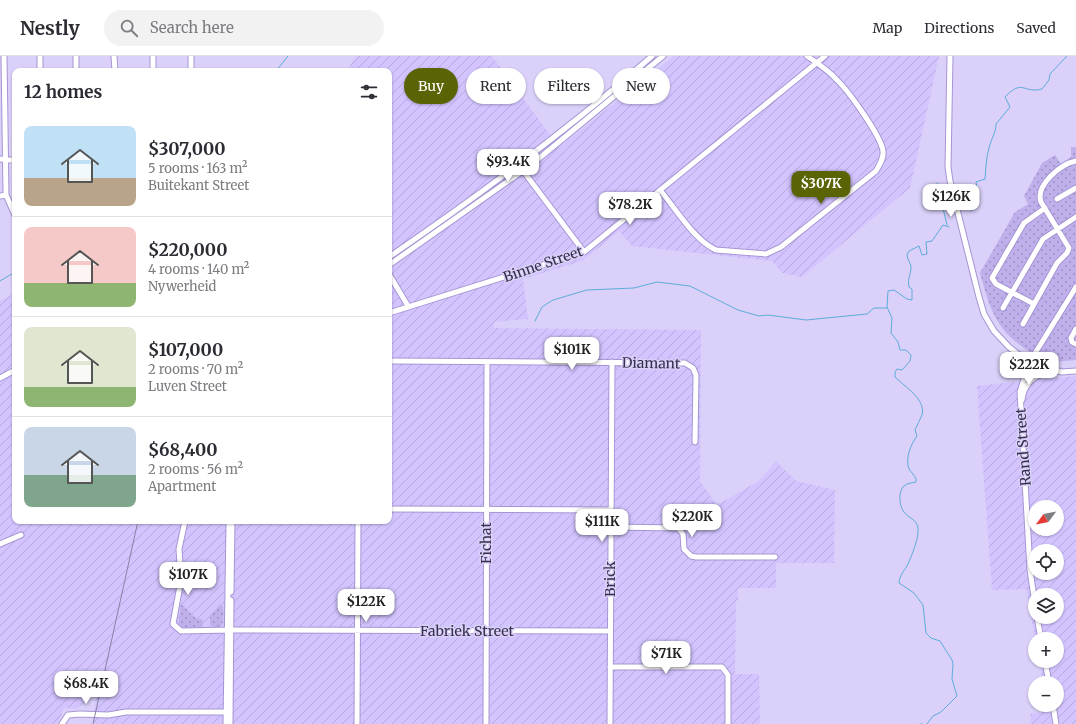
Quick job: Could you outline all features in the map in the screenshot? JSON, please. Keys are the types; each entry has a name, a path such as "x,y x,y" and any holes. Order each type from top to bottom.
{"street":[{"path":"4,56 2,90 3,159 6,195 12,208"},
{"path":"40,56 40,68"},
{"path":"76,56 76,68"},
{"path":"114,56 115,68"},
{"path":"153,56 153,68"},
{"path":"191,56 192,68"},
{"path":"392,255 519,165 613,90 652,56"},
{"path":"392,264 523,170 663,56"},
{"path":"660,190 704,244 716,250 766,254 781,247 876,171 883,158 882,145 844,87 807,56"},
{"name":"Binne Street","path":"392,312 508,277 584,252 825,56"},
{"path":"950,56 951,77 948,167 984,314 994,332 1009,347 1029,363 1059,371"},
{"path":"1023,324 1060,259 1068,251 1068,245 1039,197 1050,176 1066,164 1075,163"},
{"path":"519,165 584,252"},
{"path":"1057,199 1076,188"},
{"path":"0,196 6,195"},
{"path":"1034,304 994,282 993,276 1024,223 1045,208"},
{"path":"1003,308 1043,239 1076,217"},
{"path":"392,279 408,306"},
{"name":"Rand Street","path":"1033,588 1030,570 1020,386 1029,363 1076,287"},
{"path":"1076,329 1071,338 1072,342 1076,344"},
{"name":"Diamant","path":"392,361 487,363 685,363 694,368 696,375 695,442"},
{"name":"Brick","path":"610,724 612,362"},
{"name":"Fichat","path":"486,724 487,363"},
{"path":"1021,411 1024,390 1031,380 1042,373 1076,371"},
{"path":"0,378 12,372"},
{"path":"392,509 611,510"},
{"name":"Fabriek Street","path":"184,524 179,549 181,580 173,624 181,631 610,631"},
{"path":"226,724 228,712 229,524"},
{"path":"229,630 232,524"},
{"path":"357,724 358,524"},
{"path":"611,527 678,528 683,534 684,549 691,556 696,557 775,558"},
{"path":"0,544 21,535"},
{"path":"610,667 719,666 725,669 728,675 728,724"},
{"path":"62,724 66,717 71,714 108,715 126,712 228,712"},
{"path":"228,712 230,724"},
{"path":"1054,712 1056,724"}],"shaded area":[{"path":"356,56 492,56 501,68 466,68 466,104 526,104 526,102 559,147 613,104 670,104 670,68 659,68 674,56 939,56 910,188 802,277 782,273 772,261 632,246 619,231 582,261 523,279 528,319 494,322 494,328 701,330 700,481 717,505 759,481 776,461 796,481 835,490 834,563 776,563 776,588 738,588 738,601 736,601 735,674 759,674 760,724 93,724 96,694 76,709 64,708 58,724 0,724 0,301 12,295 12,524 392,524 392,68 349,68"},
{"path":"1071,147 1076,147 1076,360 1053,361 1044,360 1035,356 1006,332 994,315 990,306 980,273 1015,212 1028,204 1024,196 1042,163 1055,155 1061,164 1071,157"},
{"path":"1076,376 1076,724 1030,724 1031,714 1042,712 1064,712 1064,676 1042,676 1040,668 1064,668 1064,632 1034,632 1032,624 1064,624 1064,588 1028,588 1028,600 1026,589 992,590 977,386"},
{"path":"181,604 196,618 203,620 201,627 183,628 178,626"},
{"path":"219,605 223,607 223,620 218,627 214,628 210,624 210,617"}],"waterway":[{"path":"278,68 288,56"},
{"path":"971,211 979,200 976,182 985,179 987,156 996,124 1010,107 1005,97 1011,91 1020,87 1031,90 1042,89 1049,80 1050,74 1067,56"},
{"path":"937,183 947,225"},
{"path":"927,724 933,716 941,712 957,696 952,679 952,660 940,641 931,638 926,633 923,605 914,593 899,583 901,575 908,564 915,546 918,532 918,528 914,520 902,509 900,499 902,488 908,484 916,482 916,479 909,469 908,456 917,436 915,430 922,415 922,409 921,404 914,394 895,377 895,372 897,369 902,370 910,361 911,355 906,350 900,350 898,342 891,333 892,318 887,307 888,291 894,290 907,299 912,300 912,289 909,287 911,267 907,257 909,251 919,246 922,255 927,254 926,242 932,241 943,225 949,227"},
{"path":"0,281 12,274"},
{"path":"535,321 542,307 553,300 587,290 634,288 657,282 690,286 738,310 759,316 768,315 806,320 867,314 874,308 887,308"}],"railway":[{"path":"93,724 137,524"}]}
